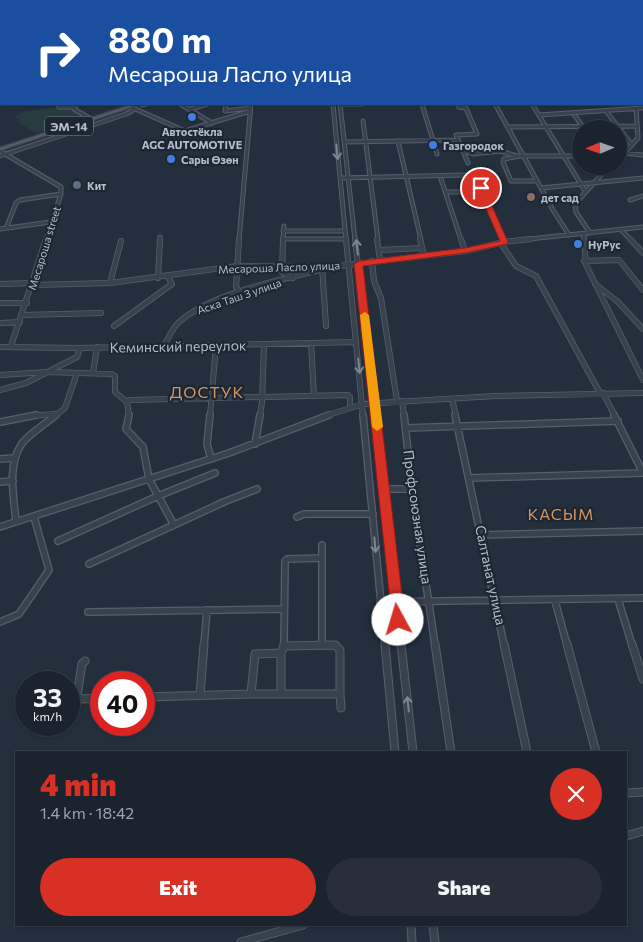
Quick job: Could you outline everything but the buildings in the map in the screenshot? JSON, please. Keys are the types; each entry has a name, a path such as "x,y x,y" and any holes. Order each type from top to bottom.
{"main road":[{"name":"ЭМ-14","path":"0,150 119,110 137,106"}],"street":[{"path":"60,105 59,107 75,105 74,109 91,119"},
{"path":"182,105 212,123"},
{"path":"191,109 204,105"},
{"path":"226,105 225,111 251,108"},
{"path":"333,105 395,751"},
{"name":"Профсоюзная улица","path":"340,105 413,751"},
{"path":"422,105 437,154"},
{"path":"458,105 466,108 477,134 457,135 468,163"},
{"path":"496,105 522,156 569,235"},
{"path":"533,105 585,191"},
{"path":"119,110 137,106 181,130 190,130 251,108"},
{"path":"0,156 137,106"},
{"path":"240,293 236,287 237,266 251,108"},
{"path":"539,115 643,108"},
{"path":"628,148 638,138 636,109"},
{"path":"606,111 613,120"},
{"path":"573,113 578,120"},
{"path":"363,121 380,260"},
{"path":"628,126 637,126"},
{"path":"508,127 572,128"},
{"path":"628,139 632,144"},
{"path":"345,142 458,140"},
{"path":"398,141 424,255"},
{"name":"Месароша street","path":"0,150 61,187 61,194 33,284 11,346"},
{"path":"464,151 473,154 497,151 522,156"},
{"path":"628,156 643,155"},
{"path":"537,181 511,181 503,162 504,159 522,156 572,156"},
{"path":"340,178 465,175"},
{"path":"590,233 574,208 585,191 600,175"},
{"path":"440,176 465,251"},
{"path":"541,188 643,178"},
{"path":"446,192 482,190 504,242 502,245 516,266 536,276 618,421 643,473 470,478"},
{"path":"7,226 16,204 20,200 61,194"},
{"path":"630,200 643,196"},
{"path":"0,229 7,226 51,222"},
{"path":"284,226 282,272 293,278"},
{"name":"Месароша Ласло улица","path":"330,266 465,251 504,242 643,227"},
{"path":"621,230 643,253"},
{"path":"283,232 345,231"},
{"path":"584,234 584,261 643,380"},
{"path":"158,278 160,236"},
{"path":"283,239 346,239"},
{"path":"110,284 121,241"},
{"path":"379,250 422,248"},
{"path":"584,261 619,260 643,290"},
{"name":"Профсоюзная улица","path":"372,261 374,281 381,298 406,428 412,489 451,751"},
{"name":"Месароша Ласло улица","path":"0,284 110,284 237,266 281,265 322,267"},
{"name":"Аска Таш 3 улица","path":"164,346 176,324 203,306 330,266"},
{"path":"322,267 326,326"},
{"path":"114,326 172,284 168,277"},
{"path":"594,284 617,301 643,329"},
{"path":"0,303 27,303"},
{"path":"22,315 101,313"},
{"path":"0,323 20,322"},
{"name":"Кеминский переулок","path":"0,346 80,348 356,342"},
{"path":"311,343 314,396"},
{"path":"255,444 263,397 264,344"},
{"path":"211,459 206,444 216,345"},
{"path":"93,374 97,347"},
{"path":"0,390 20,385 77,357 80,348"},
{"path":"0,375 48,372 114,374 112,388 116,396 127,402 130,400 348,395 350,397 350,407"},
{"path":"16,522 13,481 15,458 22,444 65,408 77,373"},
{"path":"0,527 211,459 350,407 363,404 602,393 643,393"},
{"name":"Салтанат улица","path":"452,399 527,751"},
{"path":"127,402 129,417 126,429 143,447 149,479 174,525"},
{"path":"0,422 36,415 57,414"},
{"path":"406,428 618,421"},
{"path":"0,459 15,458"},
{"path":"58,541 158,496 215,473"},
{"path":"0,482 13,481"},
{"path":"89,564 257,489"},
{"path":"384,490 412,489"},
{"path":"296,517 304,514 372,514"},
{"path":"0,622 19,614 49,570 34,517"},
{"path":"482,535 643,531"},
{"path":"322,545 322,645"},
{"path":"281,694 281,654 284,646 285,561 287,559 322,558"},
{"path":"380,602 643,598"},
{"path":"618,599 643,679"},
{"path":"555,600 596,751"},
{"path":"88,612 284,609"},
{"path":"200,695 207,610"},
{"path":"284,646 336,645 339,647 342,708"},
{"path":"251,694 255,654 281,654"},
{"path":"85,661 82,664 77,696 81,699 90,699"},
{"path":"155,697 340,694"},
{"path":"627,793 643,792"},
{"path":"627,836 643,831"},
{"path":"241,942 299,926"},
{"path":"411,926 412,942"},
{"path":"433,926 435,942"}],"green space":[{"path":"56,107 73,107 72,110 84,117 37,133 20,124 20,118 13,118 22,112"}],"slow traffic":[{"path":"365,315 377,427"}],"place":[{"name":"Автостёкла AGC AUTOMOTIVE","path":"192,117"},
{"name":"Газгородок","path":"433,145"},
{"name":"Сары Өзөн","path":"171,159"},
{"name":"Кит","path":"77,185"},
{"name":"дет сад","path":"531,197"},
{"name":"НуРус","path":"578,244"}],"district":[{"name":"ДОСТУК","path":"207,391"},
{"name":"КАСЫМ","path":"561,513"}],"route":[{"path":"398,620 359,264 465,251 504,242 481,188"}]}
